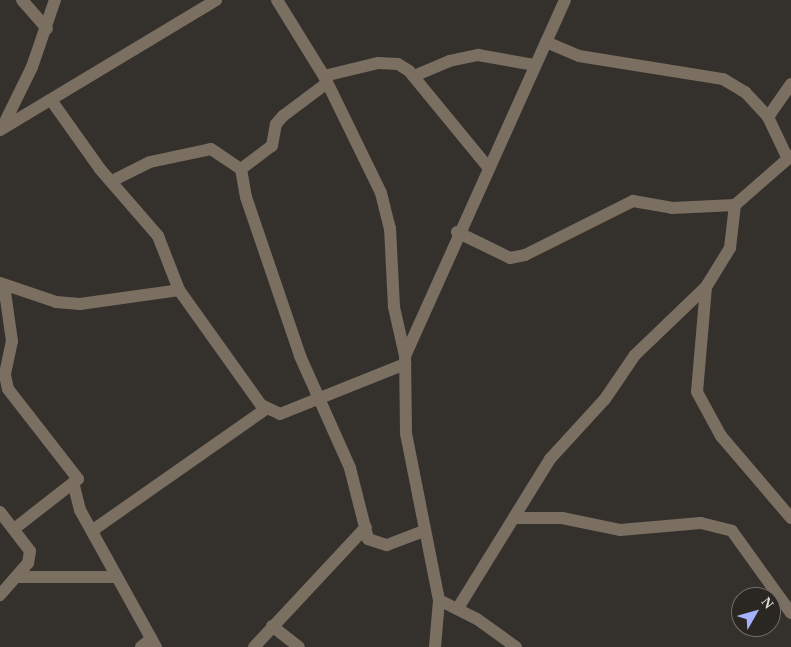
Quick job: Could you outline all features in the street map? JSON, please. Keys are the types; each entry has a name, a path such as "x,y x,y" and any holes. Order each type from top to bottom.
{"street":[{"path":"22,0 47,29"},
{"path":"1,129 47,29 55,0"},
{"path":"1,129 216,0"},
{"path":"277,0 326,79 381,193 392,251 394,307 405,360 406,434 423,531 439,600 435,647"},
{"path":"51,100 162,244 179,290 266,409 280,414 405,360 457,232 565,0"},
{"path":"457,232 510,258 525,255 633,201 672,208 735,205 789,156 768,116 745,92 723,79 579,56 546,42"},
{"path":"414,76 449,61 478,55 535,65"},
{"path":"241,168 272,146 276,124 326,79 378,63 398,64 414,76 487,166"},
{"path":"768,116 791,84"},
{"path":"112,181 150,162 211,149 241,168 246,197 317,398 350,468 368,539 387,545 423,531"},
{"path":"458,608 550,459 605,399 635,355 706,287 730,248 735,205"},
{"path":"150,644 93,530 74,486 76,473 8,389 5,375 12,341 2,284 56,302 80,304 179,290"},
{"path":"706,287 697,392 721,436 791,518"},
{"path":"93,530 266,409"},
{"path":"14,529 74,486"},
{"path":"0,512 30,552 18,577 0,595"},
{"path":"515,518 562,518 620,530 701,522 732,530 791,613"},
{"path":"254,647 366,527"},
{"path":"18,577 117,578"},
{"path":"439,600 458,608 516,647"},
{"path":"272,626 299,647"}]}
